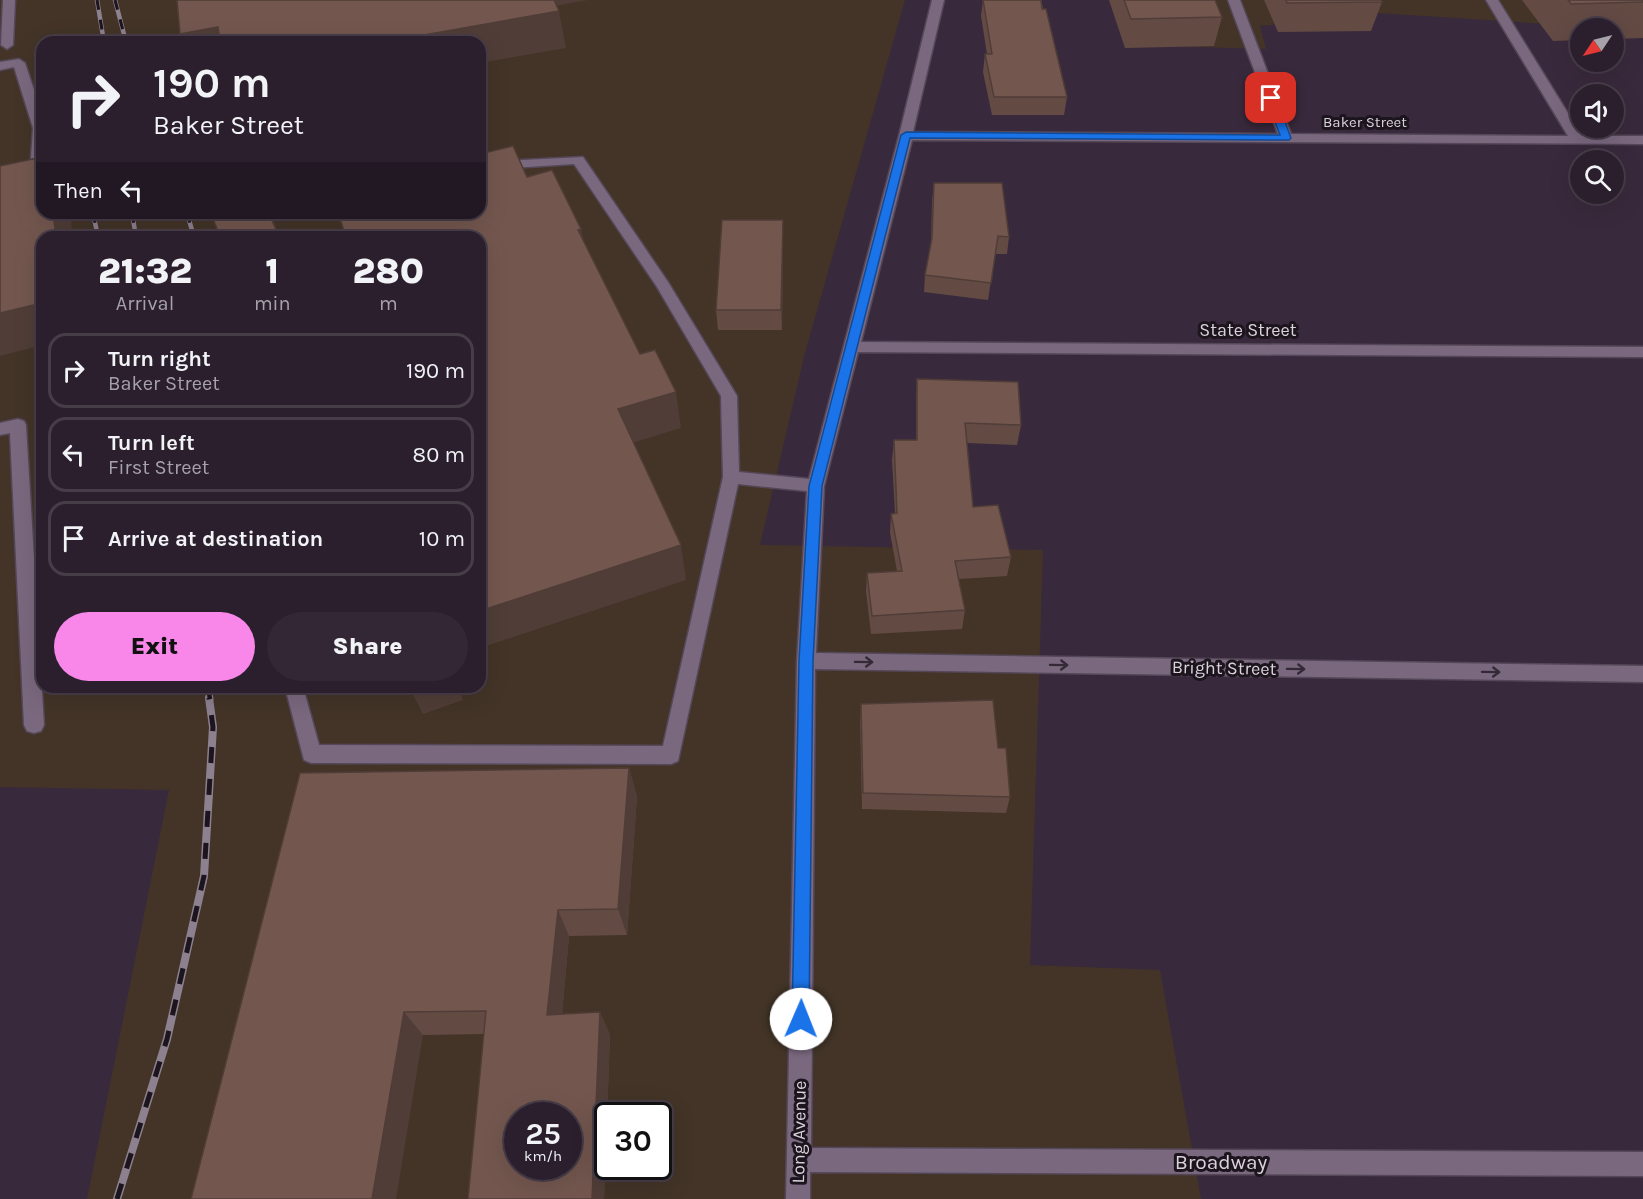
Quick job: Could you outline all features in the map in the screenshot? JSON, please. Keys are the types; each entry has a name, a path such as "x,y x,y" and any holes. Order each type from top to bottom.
{"street":[{"path":"7,45 9,0"},
{"name":"Long Avenue","path":"798,1199 806,661 816,486 906,135 938,0"},
{"path":"1234,0 1286,138"},
{"path":"1492,0 1577,139"},
{"path":"0,66 19,63 36,116"},
{"name":"Baker Street","path":"906,135 1643,140"},
{"path":"296,693 311,754 670,754 731,477 729,396 663,285 578,160 486,166"},
{"path":"0,198 36,189"},
{"name":"State Street","path":"852,346 1643,352"},
{"path":"0,429 18,424 34,725"},
{"path":"731,477 816,486"},
{"name":"Bright Street","path":"806,661 1643,674"},
{"name":"Broadway","path":"799,1160 1643,1164"}],"shaded area":[{"path":"0,0 905,0 805,353 760,545 1043,550 1030,965 1160,970 1201,1199 87,1199 169,790 0,787"},
{"path":"1114,0 1643,0 1643,30 1624,29 1624,18 1570,18 1570,25 1377,13 1260,26 1266,49 1128,45"}],"building":[{"path":"177,0 554,0 559,11 419,36 219,36 218,27 180,34"},
{"path":"983,0 1041,0 1042,9 1046,9 1067,97 994,97 985,54 992,54"},
{"path":"1124,0 1215,0 1222,17 1131,19"},
{"path":"1286,0 1381,0 1382,2 1287,3"},
{"path":"1568,0 1643,0 1643,2 1571,4"},
{"path":"513,146 527,177 552,170 581,229 578,230 640,354 655,350 676,392 618,409 681,545 486,609 486,231 344,231 340,219 486,219 486,153"},
{"path":"36,158 36,219 54,219 55,231 36,231 36,304 0,313 0,166"},
{"path":"934,183 1002,183 1009,237 998,236 991,283 925,275 932,238"},
{"path":"213,219 272,219 276,231 218,231"},
{"path":"722,220 783,220 781,310 716,310"},
{"path":"917,379 1018,382 1021,425 965,423 973,507 998,505 1011,557 955,561 965,610 872,616 867,573 902,571 891,514 897,513 894,440 917,440"},
{"path":"993,700 998,748 1006,748 1010,797 863,793 861,704"},
{"path":"629,768 618,909 558,910 547,1015 600,1012 596,1102 594,1102 592,1199 468,1199 486,1011 404,1012 372,1199 191,1199 300,773"}],"railway":[{"path":"97,0 103,36"},
{"path":"115,0 124,36"},
{"path":"94,219 97,231"},
{"path":"133,219 135,231"},
{"path":"189,219 192,231"},
{"path":"209,693 210,699"},
{"path":"117,1199 167,1039 204,876 213,727 209,698"}],"route":[{"path":"801,1019 806,661 816,486 906,135 1286,138 1271,98"}]}
